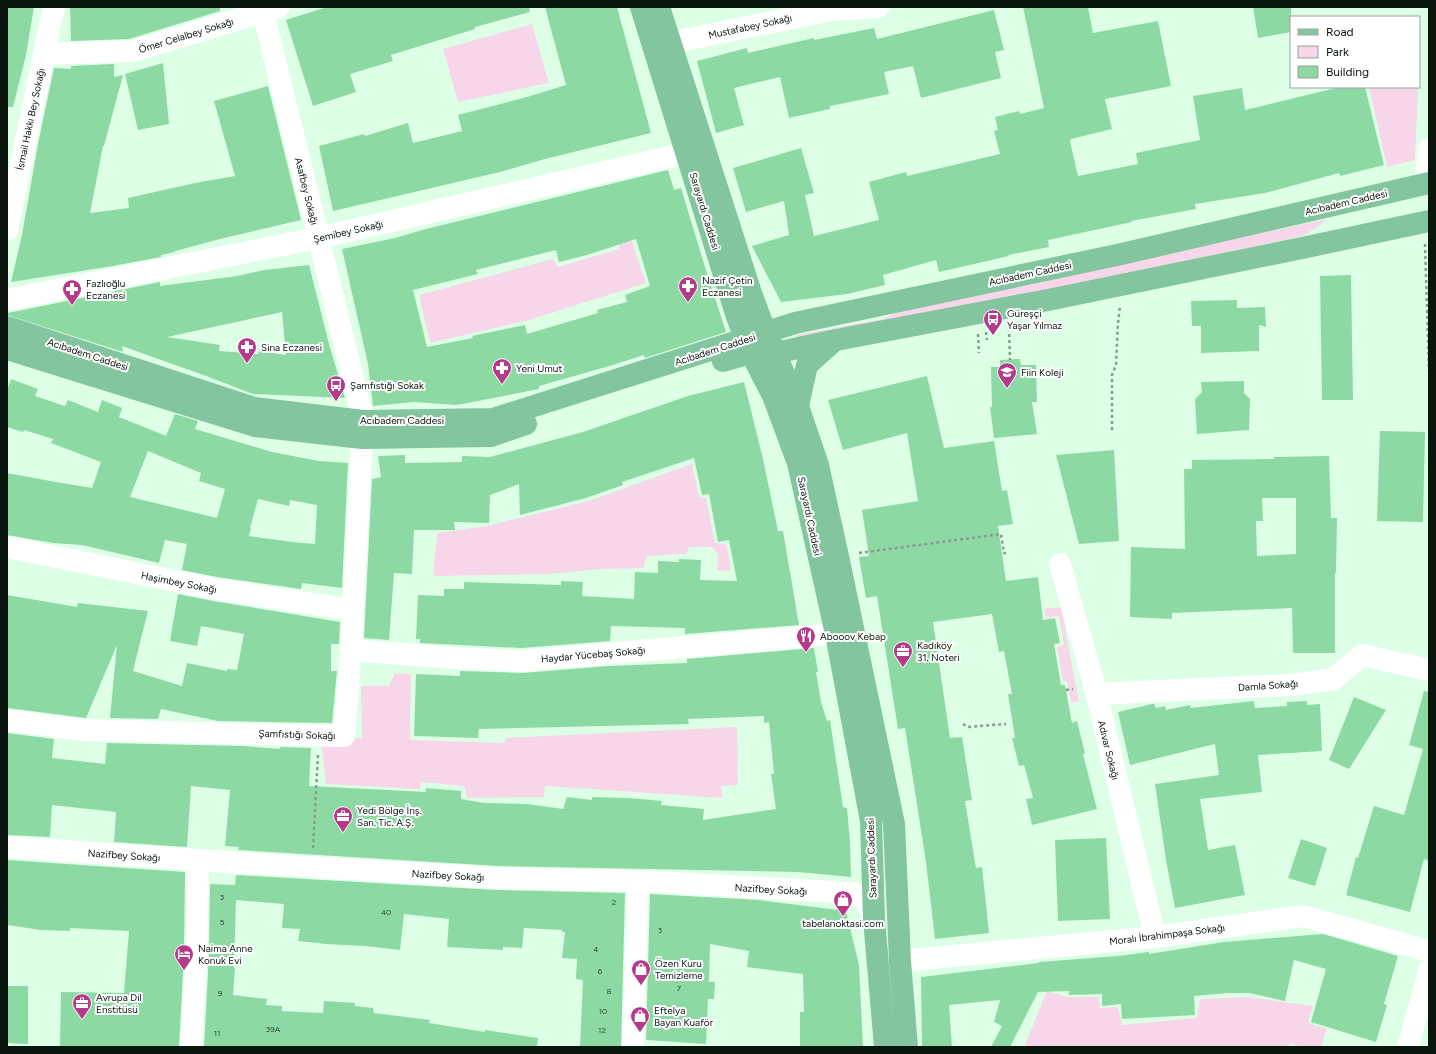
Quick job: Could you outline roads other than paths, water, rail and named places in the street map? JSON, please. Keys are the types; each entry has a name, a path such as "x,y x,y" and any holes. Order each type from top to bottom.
{"main road":[{"name":"Sarayardı Caddesi","path":"641,7 748,346 773,396 798,464 836,634 871,821 874,919 885,1047"},
{"name":"Sarayardı Caddesi","path":"659,7 751,293 798,406 818,465 894,824 900,961 907,1047"},
{"name":"Acıbadem Caddesi","path":"7,349 255,426 490,436 714,364 748,346 767,332 795,323 1117,255 1428,186"},
{"path":"1302,248 1327,229 1429,205"},
{"name":"Acıbadem Caddesi","path":"748,346 775,353 1048,300 1302,248 1429,220"},
{"path":"751,293 775,312 795,323"},
{"name":"Acıbadem Caddesi","path":"7,326 254,408 362,430"},
{"path":"798,406 808,365 836,340"}],"street":[{"name":"İsmail Hakkı Bey Sokağı","path":"7,230 54,7"},
{"name":"Mustafabey Sokağı","path":"670,43 832,10 879,7"},
{"name":"Ömer Celalbey Sokağı","path":"44,54 133,51 268,9"},
{"name":"Asafbey Sokağı","path":"268,9 318,238 361,411 362,430"},
{"path":"1428,186 1429,149"},
{"name":"Şemibey Sokağı","path":"7,300 318,238 687,153"},
{"name":"Şamfıstığı Sokağı","path":"7,720 83,730 344,736 351,650 362,430"},
{"name":"Haşimbey Sokağı","path":"7,547 215,589 352,610"},
{"name":"Adıvar Sokağı","path":"1060,564 1096,694 1155,937"},
{"name":"Haydar Yücebaş Sokağı","path":"351,650 455,658 521,661 836,634"},
{"name":"Damla Sokağı","path":"1096,694 1290,685 1334,678 1362,655 1429,670"},
{"name":"Nazifbey Sokağı","path":"7,847 497,878 638,881 853,894 866,900 874,919"},
{"path":"191,1047 197,952 198,860"},
{"path":"633,1047 638,881"},
{"name":"Moralı İbrahimpaşa Sokağı","path":"900,961 1155,937 1303,916 1429,951"},
{"path":"1408,1047 1425,1005 1429,971"}],"place":[{"name":"Nazif Çetin Eczanesi","path":"688,303"},
{"name":"Fazlıoğlu Eczanesi","path":"72,306"},
{"name":"Güreşçi Yaşar Yılmaz","path":"993,336"},
{"name":"Sina Eczanesi","path":"247,364"},
{"name":"Yeni Umut","path":"502,385"},
{"name":"Fiin Koleji","path":"1007,389"},
{"name":"Şamfıstığı Sokak","path":"336,402"},
{"name":"Abooov Kebap","path":"806,653"},
{"name":"Kadıköy 31. Noteri","path":"903,668"},
{"name":"Yedi Bölge İnş. San. Tic. A.Ş.","path":"343,833"},
{"name":"tabelanoktasi.com","path":"843,917"},
{"name":"Naima Anne Konuk Evi","path":"184,971"},
{"name":"Özen Kuru Temizleme","path":"641,986"},
{"name":"Avrupa Dil Enstitüsü","path":"82,1020"},
{"name":"Eftelya Bayan Kuaför","path":"640,1033"}]}
